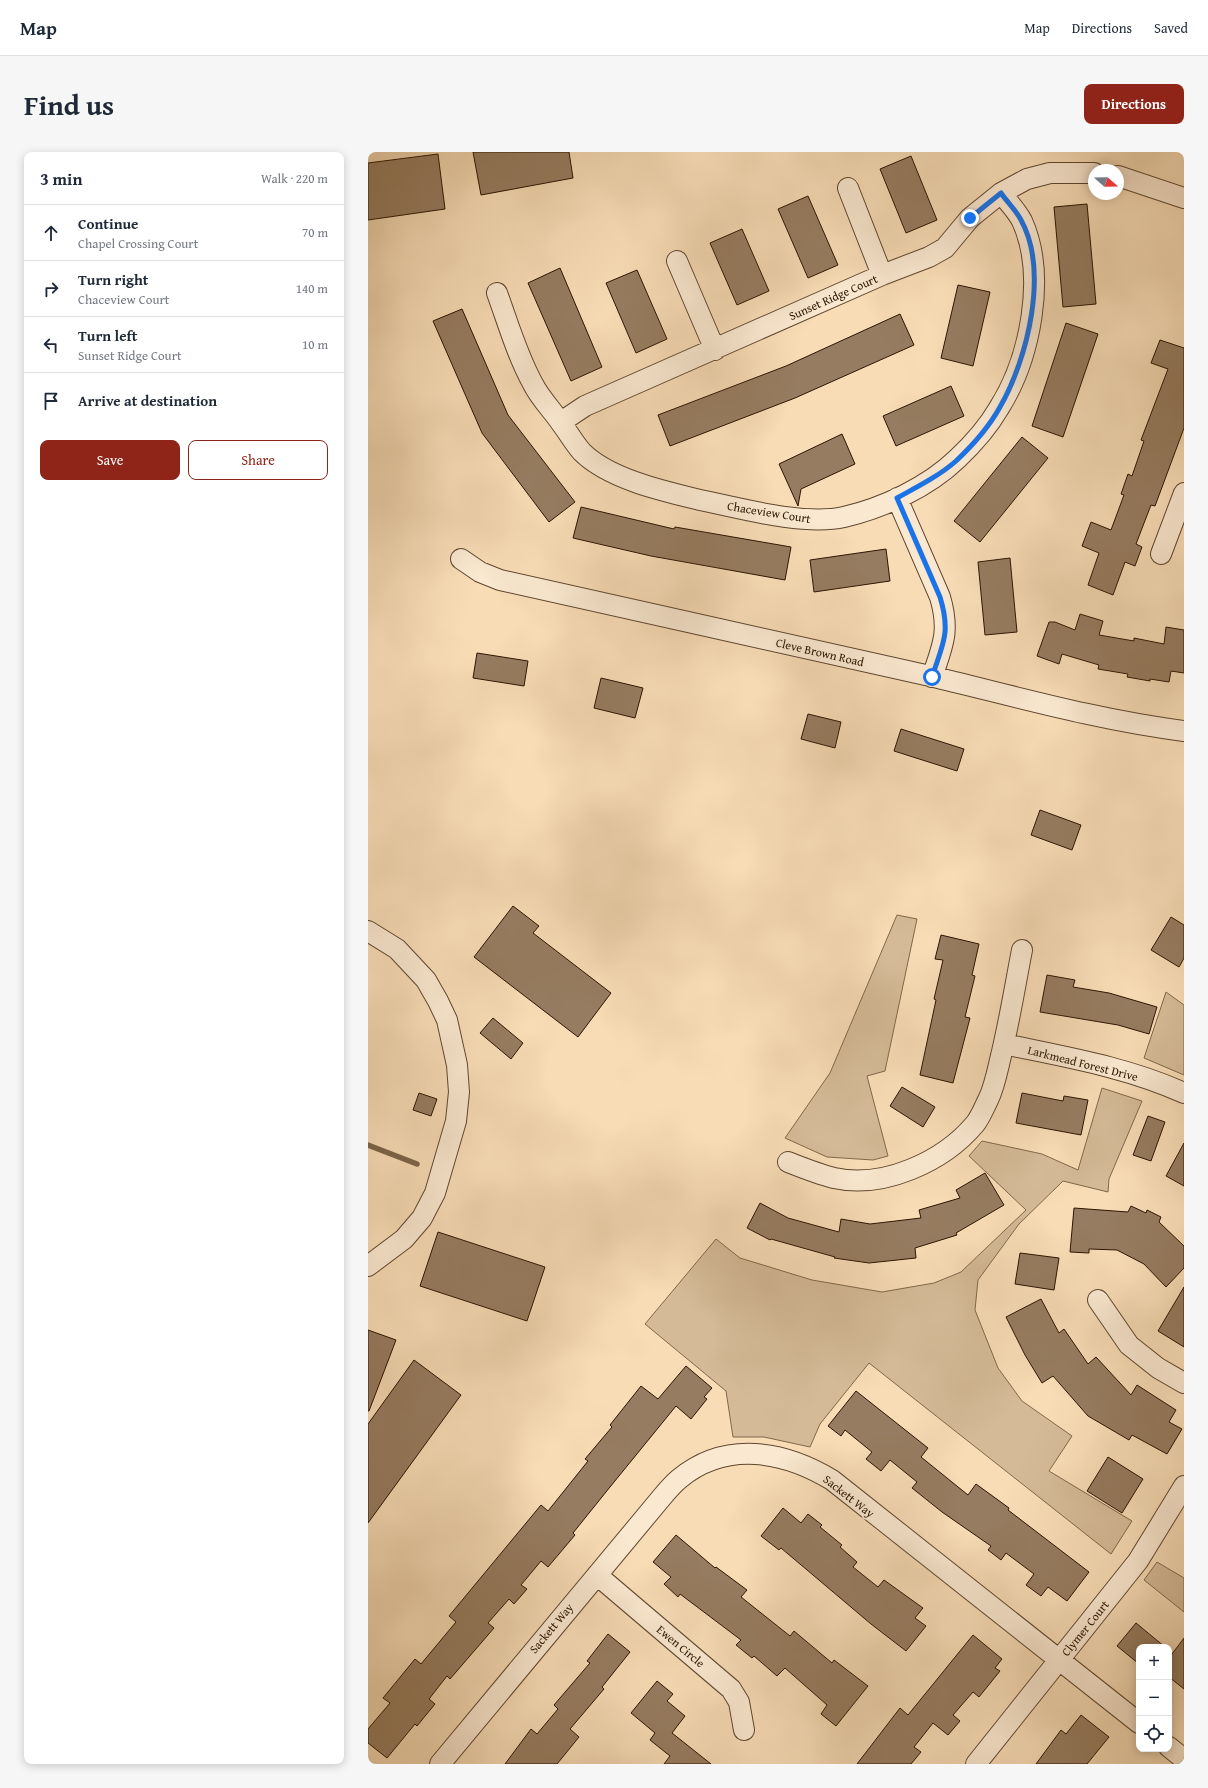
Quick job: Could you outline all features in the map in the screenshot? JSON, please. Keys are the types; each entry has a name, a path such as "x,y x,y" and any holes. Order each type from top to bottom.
{"street":[{"name":"Sunset Ridge Court","path":"561,422 585,406 882,276 929,257 945,248 970,218 1001,193 1027,179 1050,173 1088,173"},
{"path":"1124,178 1184,198"},
{"path":"848,188 882,276"},
{"name":"Chaceview Court","path":"497,293 533,384 582,452 603,467 637,483 663,491 749,511 813,520 842,518 897,498 928,481 955,461 980,436 1000,407 1016,372 1027,342 1035,284 1029,239 1021,219 1001,193"},
{"path":"678,261 715,350"},
{"path":"1161,554 1184,493"},
{"path":"897,498 937,590 944,612 946,627 945,638 932,677"},
{"name":"Cleve Brown Road","path":"461,559 480,572 500,580 932,677 1075,712 1136,725 1184,731"},
{"path":"368,931 397,949 426,980 438,1001 447,1020 457,1065 459,1092 456,1121 432,1200 422,1218 404,1239 368,1266"},
{"path":"788,1162 834,1178 850,1180 885,1177 923,1163 957,1142 976,1123 989,1099 1004,1044 1022,950"},
{"name":"Larkmead Forest Drive","path":"1004,1044 1097,1063 1129,1072 1184,1093"},
{"path":"1098,1300 1129,1345 1158,1368 1184,1383"},
{"name":"Sackett Way","path":"440,1764 662,1497 679,1479 696,1468 712,1461 752,1453 774,1455 796,1462 832,1480 1136,1721"},
{"name":"Clymer Court","path":"976,1764 1138,1561 1184,1486"},
{"name":"Ewen Circle","path":"597,1575 731,1689 739,1702 744,1730"},
{"path":"1172,1749 1184,1758"}],"shaded area":[{"path":"897,915 917,919 885,1071 867,1076 888,1156 873,1160 827,1157 785,1138 830,1073"},
{"path":"1166,992 1184,1005 1184,1075 1144,1058"},
{"path":"1102,1088 1142,1101 1109,1179 1108,1192 1063,1181 1019,1224 978,1280 975,1310 998,1368 1022,1401 1072,1436 1049,1471 1132,1521 1111,1554 869,1363 820,1424 810,1447 764,1437 733,1437 726,1391 645,1324 716,1239 740,1258 812,1280 882,1292 934,1283 961,1272 1026,1210 969,1156 982,1141 1042,1154 1078,1170"},
{"path":"1157,1562 1184,1578 1184,1612 1144,1580"}],"building":[{"path":"473,152 569,152 573,178 481,195"},
{"path":"438,154 445,209 368,220 368,163"},
{"path":"911,156 937,220 906,233 880,169"},
{"path":"808,196 838,265 808,278 778,209"},
{"path":"1087,204 1096,304 1063,307 1054,207"},
{"path":"742,229 769,291 737,305 710,243"},
{"path":"560,268 602,367 571,381 528,283"},
{"path":"637,270 667,339 636,353 606,283"},
{"path":"958,285 990,292 973,366 941,358"},
{"path":"462,309 508,415 575,502 549,522 482,433 433,321"},
{"path":"900,314 914,345 795,398 670,446 658,415 786,366"},
{"path":"1066,323 1098,334 1063,437 1032,426"},
{"path":"1160,340 1184,348 1184,428 1155,506 1151,505 1136,544 1142,547 1135,566 1125,562 1113,595 1088,585 1099,553 1082,546 1091,522 1111,530 1124,495 1121,494 1128,474 1132,476 1144,441 1141,440 1168,369 1151,363"},
{"path":"951,386 964,416 896,446 883,416"},
{"path":"842,434 855,464 801,489 798,506 779,464"},
{"path":"1022,437 1048,458 980,542 954,521"},
{"path":"581,507 674,529 675,527 791,547 785,580 651,556 573,538"},
{"path":"886,549 890,581 814,592 810,560"},
{"path":"1010,558 1017,632 985,635 978,562"},
{"path":"1080,614 1103,621 1099,635 1134,641 1134,638 1164,644 1166,627 1184,630 1184,673 1171,671 1169,682 1150,679 1150,681 1127,677 1128,674 1098,669 1099,665 1062,654 1059,664 1037,656 1049,622 1055,622 1075,630"},
{"path":"477,653 528,661 524,686 473,678"},
{"path":"601,678 643,688 635,718 594,708"},
{"path":"808,714 841,722 835,748 801,739"},
{"path":"901,729 964,749 957,771 894,751"},
{"path":"1040,810 1081,825 1072,850 1031,835"},
{"path":"513,906 539,926 533,933 611,993 578,1037 474,957"},
{"path":"1171,917 1184,925 1184,958 1179,967 1151,950"},
{"path":"941,935 979,944 972,975 975,976 965,1017 970,1018 953,1083 920,1075 943,960 935,959"},
{"path":"1047,975 1075,980 1073,987 1109,993 1157,1007 1149,1034 1118,1025 1040,1012"},
{"path":"493,1018 523,1043 511,1059 480,1033"},
{"path":"902,1087 935,1107 923,1127 890,1106"},
{"path":"419,1093 437,1099 431,1116 413,1110"},
{"path":"1022,1093 1063,1101 1064,1096 1088,1100 1081,1135 1016,1123"},
{"path":"1148,1116 1165,1122 1151,1161 1133,1155"},
{"path":"1184,1143 1184,1186 1166,1176"},
{"path":"985,1173 1004,1205 956,1233 957,1235 915,1248 916,1258 869,1263 834,1258 835,1257 771,1239 770,1240 747,1228 760,1203 788,1218 839,1232 841,1219 870,1224 921,1218 919,1210 960,1198 956,1190"},
{"path":"1131,1206 1146,1213 1147,1210 1161,1217 1159,1222 1184,1246 1184,1268 1166,1287 1144,1264 1117,1250 1089,1249 1089,1253 1070,1252 1074,1208 1128,1212"},
{"path":"438,1232 545,1267 527,1321 420,1286"},
{"path":"1020,1253 1059,1258 1054,1290 1015,1284"},
{"path":"1184,1287 1184,1347 1158,1331"},
{"path":"1041,1299 1059,1333 1064,1329 1088,1364 1096,1357 1131,1395 1137,1385 1176,1410 1169,1422 1182,1429 1167,1454 1132,1435 1129,1440 1088,1416 1053,1376 1042,1383 1025,1355 1006,1317"},
{"path":"368,1330 396,1340 369,1411 368,1411"},
{"path":"414,1360 461,1395 368,1523 368,1424"},
{"path":"686,1366 712,1388 704,1397 707,1399 691,1419 676,1406 573,1533 575,1535 548,1567 541,1561 521,1585 527,1589 514,1604 509,1599 488,1623 494,1628 450,1679 447,1676 429,1699 435,1704 417,1726 415,1724 387,1758 368,1743 368,1729 390,1703 383,1698 415,1659 421,1664 456,1622 449,1616 541,1505 548,1511 588,1461 585,1459 612,1427 610,1425 641,1386 658,1399"},
{"path":"856,1391 928,1448 921,1457 968,1495 976,1484 1009,1508 1008,1510 1089,1572 1067,1601 1048,1587 1041,1596 1026,1585 1034,1574 1006,1553 1001,1560 988,1550 991,1546 942,1512 912,1488 917,1482 890,1460 881,1471 866,1459 872,1452 845,1430 841,1436 828,1426"},
{"path":"1108,1457 1143,1479 1122,1513 1087,1491"},
{"path":"783,1508 801,1523 808,1514 822,1525 820,1527 842,1545 840,1547 857,1562 853,1567 878,1587 884,1580 923,1608 915,1618 926,1626 906,1651 871,1624 781,1548 779,1550 761,1536"},
{"path":"676,1535 715,1568 716,1567 747,1590 741,1597 790,1636 794,1631 832,1663 834,1660 868,1686 836,1726 821,1714 827,1705 785,1668 777,1676 754,1656 752,1658 736,1645 741,1640 680,1594 678,1597 664,1584 671,1577 653,1562"},
{"path":"1136,1623 1161,1644 1136,1644 1136,1662 1117,1646"},
{"path":"608,1634 630,1652 602,1687 604,1689 570,1729 579,1737 557,1764 505,1764 531,1729 537,1734 558,1709 554,1705 590,1663 587,1661"},
{"path":"973,1635 1002,1659 995,1668 1000,1671 979,1697 973,1692 953,1715 960,1721 948,1735 933,1723 914,1747 921,1752 911,1764 857,1764 900,1708 908,1715"},
{"path":"1184,1638 1184,1689 1172,1679 1172,1654"},
{"path":"657,1681 673,1694 667,1701 685,1716 672,1733 711,1764 664,1764 670,1756 650,1740 655,1733 631,1713"},
{"path":"1081,1715 1109,1737 1087,1764 1036,1764 1061,1730 1066,1734"}],"waterway":[{"path":"368,1145 417,1164"}],"route":[{"path":"932,677 945,638 946,627 944,612 940,597 897,498 928,481 955,461 980,436 1000,407 1016,372 1027,342 1035,284 1029,239 1021,219 1001,193 970,218"}]}
